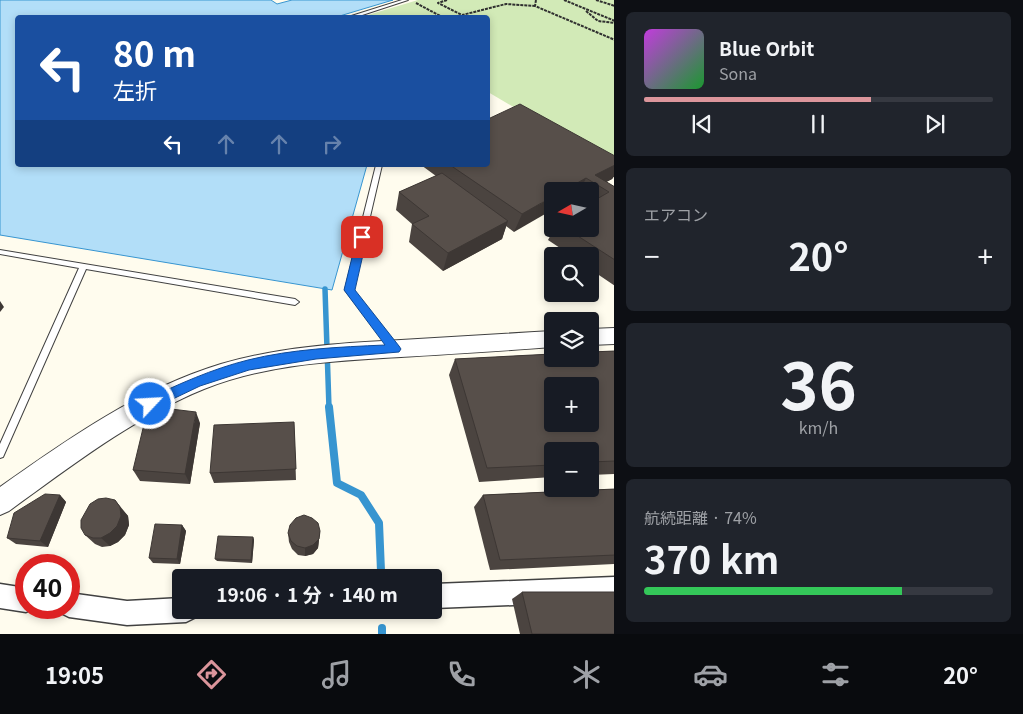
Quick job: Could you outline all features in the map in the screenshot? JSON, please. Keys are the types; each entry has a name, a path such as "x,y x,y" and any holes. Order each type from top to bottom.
{"street":[{"path":"599,337 614,336"},
{"path":"0,502 60,459 134,411 196,382 249,365 316,354 544,340"},
{"path":"442,596 614,589"},
{"path":"0,596 15,598"},
{"path":"80,607 127,613 172,611"}],"lane":[{"path":"357,15 406,0"},
{"path":"380,167 349,290 395,349"},
{"path":"0,252 294,302"},
{"path":"0,454 84,267"}],"path":[{"path":"447,0 438,3 462,14 501,2 535,6 614,40"},
{"path":"535,6 536,0"},
{"path":"564,0 614,22"},
{"path":"596,0 614,6"},
{"path":"413,2 438,15"},
{"path":"583,8 598,20 614,22"}],"green space":[{"path":"418,0 614,0 614,166 490,93 490,15 368,15"}],"water":[{"path":"0,0 271,0 277,4 292,0 393,0 343,15 15,15 15,167 366,167 332,290 0,235"}],"building":[{"path":"520,104 614,155 614,166 595,175 614,186 614,259 599,250 599,247 595,247 581,238 599,238 599,198 609,192 599,186 599,182 593,182 586,178 579,182 544,182 544,202 522,214 453,167 490,167 490,118"},
{"path":"442,173 508,221 448,253 412,224 429,216 399,192"},
{"path":"614,351 614,461 599,462 599,442 544,442 544,465 487,468 455,359 544,354 544,367 599,367 599,352"},
{"path":"171,409 196,412 185,474 133,470 145,420 168,422"},
{"path":"294,422 296,469 210,473 214,425"},
{"path":"614,489 614,555 500,560 483,495 544,492 544,497 599,497 599,490"},
{"path":"45,494 60,495 40,541 7,538 14,513"},
{"path":"98,499 115,500 120,507 121,516 117,526 101,538 85,535 81,528 81,520 90,504"},
{"path":"304,515 318,523 320,531 319,539 313,545 305,548 297,546 291,541 288,533 290,525 296,518"},
{"path":"155,524 182,525 177,559 149,558"},
{"path":"218,536 253,537 251,560 215,559"},
{"path":"522,592 614,592 614,634 532,634"}],"waterway":[{"path":"325,289 329,408"},
{"path":"329,407 337,483 361,495 379,523 381,569"},
{"path":"382,628 382,634"}],"route":[{"path":"150,404 196,382 249,365 316,354 395,349 349,290 362,237"}]}
